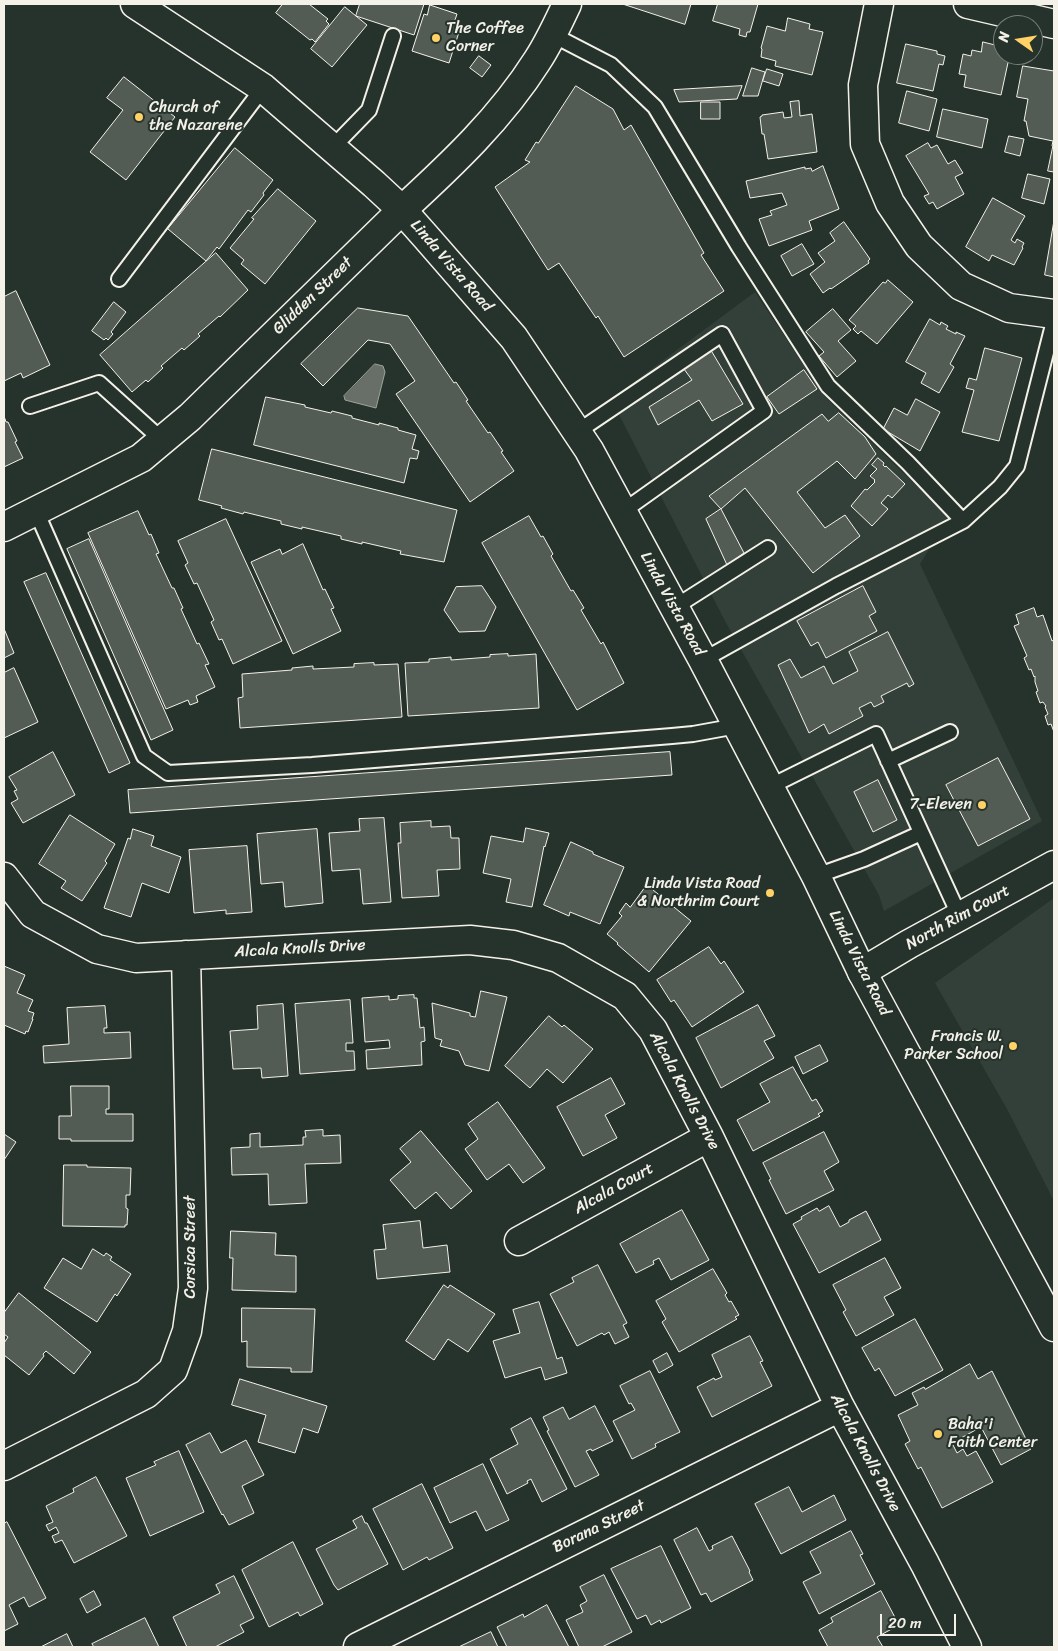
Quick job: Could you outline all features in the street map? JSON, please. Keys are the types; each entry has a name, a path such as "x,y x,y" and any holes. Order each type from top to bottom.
{"street":[{"name":"Linda Vista Road","path":"135,4 263,88 332,148 402,210 514,338 589,450 703,660 816,876 862,972 1054,1327"},
{"name":"Glidden Street","path":"4,527 141,458 190,417 470,145 511,99 537,61 567,4"},
{"path":"879,4 863,85 866,144 890,203 919,246 961,286 1009,308 1054,314"},
{"path":"968,4 1054,24"},
{"name":"North Rim Court","path":"862,972 1054,865"},
{"name":"Alcala Knolls Drive","path":"4,877 33,914 97,949 136,958 470,940 513,945 558,958 625,996 653,1030 709,1137 840,1407 925,1564 967,1647"},
{"name":"Corsica Street","path":"4,1466 146,1394 173,1370 187,1331 193,1288 186,956"},
{"name":"Alcala Court","path":"519,1241 709,1137"},
{"name":"Borana Street","path":"358,1647 840,1407"}],"lane":[{"path":"552,35 611,65 654,107 739,247 828,386 908,463 963,521"},
{"path":"332,148 369,110 394,36"},
{"path":"118,279 263,88"},
{"path":"703,660 836,586 963,521 1000,487 1017,466 1054,320"},
{"path":"577,432 722,334 764,411 622,512"},
{"path":"30,406 99,383 162,440"},
{"path":"36,511 144,756 168,774 312,766 672,736 737,726"},
{"path":"674,607 768,548"},
{"path":"888,761 950,732"},
{"path":"769,787 876,734 960,917"},
{"path":"816,876 864,859 921,833"}],"shaded area":[{"path":"755,292 826,398 949,517 920,564 1042,821 884,911 879,895 725,621 611,399"},
{"path":"375,364 383,366 385,372 376,408 345,400 344,396"},
{"name":"Francis W. Parker School","path":"1054,898 1054,1201 1007,1109 935,983"}],"building":[{"path":"283,4 309,4 328,19 326,21 329,24 315,42 312,39 310,40 276,13"},
{"path":"360,4 424,4 414,35 356,16"},
{"path":"623,4 691,4 685,24"},
{"path":"718,4 758,4 750,32 747,32 746,37 739,35 740,29 713,21"},
{"path":"430,5 457,14 454,23 461,26 449,63 412,51 424,14 427,15"},
{"path":"345,7 367,25 332,67 311,49"},
{"path":"788,18 810,24 809,29 823,32 812,75 775,66 776,61 761,57 761,48 767,26 785,31"},
{"path":"983,42 993,44 993,65 1007,65 1001,95 964,87 966,75 959,74 963,54 971,56 972,50 981,52"},
{"path":"906,44 937,51 937,54 945,56 943,65 939,64 933,91 897,83"},
{"path":"479,56 491,65 482,77 470,68"},
{"path":"1023,66 1054,71 1054,147 1052,146 1053,141 1029,136 1026,121 1024,121 1028,99 1017,97"},
{"path":"752,68 765,72 758,96 743,96"},
{"path":"767,69 783,74 779,86 763,81"},
{"path":"124,77 175,117 126,180 90,152 123,110 107,98"},
{"path":"576,86 613,109 624,130 631,125 704,253 701,255 724,291 624,357 598,316 596,318 559,263 548,270 495,187 530,162 525,160"},
{"path":"742,86 737,99 679,102 674,90"},
{"path":"907,91 937,99 929,131 899,123"},
{"path":"799,101 800,116 812,114 817,152 768,159 760,117 762,115 783,112 784,118 792,117 790,102"},
{"path":"701,102 720,102 720,119 701,119"},
{"path":"943,109 988,119 982,148 937,137"},
{"path":"1009,136 1024,139 1020,156 1005,152"},
{"path":"928,143 931,148 937,145 948,164 955,160 963,173 955,177 964,194 937,209 933,202 929,204 924,196 929,194 906,156"},
{"path":"235,148 273,180 251,212 248,210 219,249 217,247 206,261 168,229"},
{"path":"1054,148 1054,172 1048,171"},
{"path":"823,166 839,209 809,221 812,230 769,246 759,219 772,215 770,211 787,205 782,193 750,198 746,181 805,167 805,169 811,168 812,171"},
{"path":"1028,174 1050,179 1044,204 1022,198"},
{"path":"278,189 316,221 265,284 241,264 244,260 230,248 254,219 252,218"},
{"path":"993,198 1025,216 1011,240 1015,243 1017,239 1024,243 1014,265 992,255 989,261 966,247"},
{"path":"1054,221 1054,277 1045,275"},
{"path":"844,222 870,259 869,263 823,293 810,274 825,262 818,253 835,241 830,233"},
{"path":"802,244 814,264 792,276 781,256"},
{"path":"216,253 248,290 220,317 198,334 200,336 184,350 182,348 161,366 163,368 148,382 146,380 132,392 100,355"},
{"path":"888,280 913,302 877,344 861,331 858,334 853,329 856,326 849,320 883,282 885,283"},
{"path":"16,291 50,365 23,378 21,373 4,381 4,297"},
{"path":"114,302 126,312 111,332 113,334 108,340 106,338 104,340 92,331"},
{"path":"358,308 408,316 454,383 456,382 468,400 466,401 488,433 490,432 514,471 470,502 396,394 415,381 390,344 368,340 323,386 301,364"},
{"path":"833,309 851,330 838,341 856,361 837,377 819,356 824,352 806,332"},
{"path":"930,319 940,325 941,322 948,326 946,329 956,334 956,332 965,336 950,364 954,367 939,393 921,383 926,373 906,362"},
{"path":"709,347 743,404 712,421 699,400 658,425 649,407 692,380 681,365"},
{"path":"985,348 1022,358 999,441 962,432 974,390 966,388 969,378 976,380"},
{"path":"804,370 817,389 779,414 767,397"},
{"path":"266,397 305,405 305,407 331,413 332,411 352,416 352,418 398,428 398,430 416,435 412,449 419,451 417,459 410,458 404,483 254,445"},
{"path":"916,399 940,412 920,451 883,429 894,408 907,415"},
{"path":"839,413 865,437 876,454 855,479 837,461 797,492 825,528 845,515 860,536 813,573 745,488 721,509 709,496 822,414 828,421"},
{"path":"4,416 17,441 15,442 23,458 4,467"},
{"path":"212,449 457,510 444,562 400,554 401,551 362,542 362,544 341,539 341,536 281,524 281,521 244,512 243,514 199,500"},
{"path":"878,458 884,463 885,467 905,484 892,498 888,495 881,503 888,509 872,526 851,506 865,489 867,490 875,482 870,476 877,469 872,465"},
{"path":"721,509 744,553 727,565 706,519"},
{"path":"138,511 149,535 151,534 159,553 156,554 172,588 174,588 183,608 181,609 197,644 199,643 209,664 205,665 215,687 196,696 198,702 190,705 188,700 166,709 88,533"},
{"path":"529,516 541,537 543,536 553,554 551,556 571,591 573,590 584,608 581,610 601,644 603,642 624,683 577,710 482,543"},
{"path":"226,519 282,641 233,664 222,639 219,640 211,622 214,620 197,583 194,584 185,565 188,563 178,541"},
{"path":"89,539 173,730 151,740 67,549"},
{"path":"303,544 323,590 325,589 334,608 331,609 341,631 293,654 251,562 280,549 282,554"},
{"path":"46,573 130,763 109,773 24,582"},
{"path":"482,586 496,607 485,631 459,632 444,610 456,587"},
{"path":"863,586 876,612 869,616 877,631 826,658 818,642 811,646 797,621"},
{"path":"1034,608 1037,617 1043,615 1052,641 1054,640 1054,732 1051,724 1048,725 1045,716 1048,714 1046,706 1043,702 1040,703 1036,692 1038,691 1035,676 1031,669 1029,670 1024,658 1027,656 1014,626 1019,624 1016,615"},
{"path":"4,632 14,653 4,658"},
{"path":"888,632 914,684 909,687 907,683 881,696 884,702 874,707 871,702 859,708 863,716 829,734 824,724 809,733 778,665 790,659 801,678 824,666 833,684 858,671 849,652"},
{"path":"508,654 508,656 536,654 539,708 408,716 405,663 429,662 429,659 451,657 451,660"},
{"path":"374,663 374,665 398,664 402,717 240,728 238,698 243,697 242,674 292,670 292,668 313,666 313,669 354,667 354,664"},
{"path":"14,668 38,722 4,738 4,673"},
{"path":"53,752 75,795 23,823 11,803 18,799 14,791 17,790 9,777"},
{"path":"670,752 672,775 130,813 128,790"},
{"path":"998,758 1030,819 978,846 946,785"},
{"path":"878,780 897,820 873,832 854,792"},
{"path":"70,815 115,844 105,861 107,863 82,901 61,888 66,881 39,864"},
{"path":"384,818 391,902 363,904 360,869 332,871 329,833 360,831 359,819"},
{"path":"431,821 431,827 450,826 451,838 459,838 460,869 437,870 439,896 402,898 398,843 401,843 400,823"},
{"path":"526,828 549,833 544,846 532,907 506,902 511,879 483,873 491,836 523,842"},
{"path":"133,829 154,836 151,846 181,857 169,893 142,883 131,917 104,908 128,838 130,839"},
{"path":"317,829 323,903 285,907 283,882 261,884 257,834"},
{"path":"571,842 624,867 600,924 570,912 569,916 544,905"},
{"path":"247,846 252,912 226,914 226,910 194,913 189,850"},
{"path":"647,885 691,921 649,972 607,934 622,916 619,913 626,903 630,907"},
{"path":"709,947 721,964 724,961 744,992 692,1027 674,1000 671,1002 657,980"},
{"path":"4,966 25,975 17,993 33,1000 28,1011 34,1013 33,1019 28,1032 26,1031 25,1034 4,1025"},
{"path":"481,991 507,997 489,1071 465,1065 459,1051 440,1046 442,1040 435,1038 432,1003 470,1013 470,1016 475,1017"},
{"path":"414,995 414,998 417,998 420,1028 424,1027 425,1041 421,1042 422,1065 367,1069 366,1050 390,1048 389,1040 365,1042 362,998 389,996 389,1000 398,999 398,996"},
{"path":"350,1000 353,1043 346,1043 346,1051 354,1051 355,1070 300,1074 295,1004"},
{"path":"283,1004 288,1076 262,1078 261,1068 233,1069 230,1031 258,1029 257,1006"},
{"path":"758,1005 775,1036 764,1041 774,1058 721,1088 696,1038"},
{"path":"105,1006 107,1028 104,1028 104,1033 130,1032 131,1058 44,1063 43,1046 69,1044 67,1008"},
{"path":"549,1016 562,1027 564,1025 593,1049 563,1083 547,1069 530,1088 505,1066"},
{"path":"820,1045 828,1061 803,1074 795,1057"},
{"path":"793,1067 812,1101 816,1099 823,1111 818,1114 820,1116 753,1151 737,1120 770,1102 760,1084"},
{"path":"611,1078 625,1104 605,1115 617,1138 583,1156 557,1107"},
{"path":"71,1086 109,1086 109,1109 106,1109 106,1114 133,1114 133,1141 71,1141 71,1139 59,1139 59,1116 71,1116"},
{"path":"498,1102 545,1168 523,1183 509,1164 487,1180 465,1149 478,1139 468,1124"},
{"path":"323,1130 323,1136 340,1135 341,1163 305,1164 307,1203 269,1205 268,1174 232,1175 231,1148 250,1147 250,1134 260,1133 260,1147 303,1145 303,1137 306,1137 305,1131"},
{"path":"421,1131 472,1191 451,1209 436,1192 415,1209 390,1180 411,1162 400,1149"},
{"path":"824,1132 839,1162 824,1171 834,1190 786,1214 769,1180 771,1179 763,1163"},
{"path":"4,1134 16,1142 4,1160"},
{"path":"64,1165 131,1168 130,1195 126,1195 126,1208 128,1209 127,1225 125,1227 63,1226"},
{"path":"829,1206 840,1227 866,1211 881,1240 819,1273 793,1224 817,1208 819,1211"},
{"path":"682,1210 709,1260 671,1280 659,1258 653,1261 654,1264 636,1273 620,1244"},
{"path":"420,1221 423,1248 447,1245 450,1272 377,1279 374,1250 386,1249 383,1225"},
{"path":"231,1231 276,1233 275,1255 296,1256 296,1292 232,1290 233,1258 230,1258"},
{"path":"93,1249 104,1256 106,1253 112,1257 110,1260 131,1274 97,1322 44,1288 63,1258 81,1269"},
{"path":"885,1258 901,1288 884,1297 894,1315 856,1336 843,1312 846,1310 833,1285"},
{"path":"598,1265 627,1323 623,1325 629,1337 615,1344 609,1332 604,1335 602,1333 577,1346 550,1294 574,1282 572,1278"},
{"path":"713,1269 727,1293 725,1295 739,1315 735,1317 737,1319 679,1352 662,1322 666,1319 656,1301"},
{"path":"444,1285 448,1288 450,1285 495,1314 468,1352 448,1339 434,1360 406,1341"},
{"path":"19,1293 91,1352 74,1374 46,1351 29,1375 4,1355 4,1343 8,1337 4,1334 4,1313"},
{"path":"539,1302 557,1359 562,1357 567,1373 545,1380 541,1367 505,1378 493,1341 520,1333 513,1310"},
{"path":"242,1308 315,1309 312,1372 291,1372 291,1368 247,1367 247,1341 242,1342"},
{"path":"915,1319 943,1370 895,1396 879,1368 875,1371 862,1348"},
{"path":"750,1336 763,1361 760,1362 772,1386 712,1417 697,1387 714,1378 715,1380 722,1377 712,1355"},
{"path":"667,1353 673,1365 659,1373 653,1361"},
{"name":"Baha'i Faith Center","path":"970,1364 978,1379 992,1371 1031,1449 1001,1465 981,1427 952,1443 957,1453 963,1449 967,1456 976,1451 993,1482 942,1508 921,1467 918,1469 905,1444 910,1441 898,1415 918,1405 912,1393 924,1387 925,1389"},
{"path":"650,1371 680,1432 655,1444 656,1447 632,1459 613,1421 635,1410 631,1403 629,1404 620,1386"},
{"path":"240,1379 327,1406 318,1433 303,1428 295,1453 258,1442 266,1415 232,1405"},
{"path":"595,1406 613,1441 592,1451 591,1449 586,1451 599,1475 575,1487 547,1431 549,1430 543,1417 563,1407 569,1419"},
{"path":"531,1418 567,1489 542,1502 531,1479 527,1481 528,1483 507,1494 490,1459 518,1444 511,1429"},
{"path":"210,1433 221,1453 246,1440 264,1475 242,1486 254,1513 229,1525 186,1445"},
{"path":"179,1451 204,1512 150,1536 126,1478 156,1465 154,1462"},
{"path":"483,1464 509,1520 486,1531 476,1511 450,1523 434,1488"},
{"path":"96,1477 127,1536 74,1563 62,1540 55,1543 52,1536 59,1533 56,1527 49,1531 46,1525 53,1522 46,1506 74,1492 73,1489"},
{"path":"422,1484 453,1548 429,1560 427,1557 403,1570 373,1509"},
{"path":"789,1487 802,1512 834,1495 846,1520 781,1554 755,1504"},
{"path":"362,1516 388,1564 338,1590 316,1549 357,1528 353,1521"},
{"path":"7,1522 46,1598 29,1607 24,1597 9,1605 18,1624 4,1631 4,1524"},
{"path":"697,1528 709,1551 713,1549 712,1546 732,1536 753,1580 711,1602 706,1593 701,1595 674,1540"},
{"path":"851,1531 863,1554 860,1555 875,1584 819,1614 803,1582 821,1573 810,1552"},
{"path":"293,1542 323,1604 300,1616 298,1612 269,1627 242,1570"},
{"path":"661,1546 691,1608 661,1623 660,1620 651,1625 646,1615 637,1619 611,1569"},
{"path":"604,1575 632,1632 602,1647 579,1647 566,1620 583,1612 580,1605 587,1601 580,1587"},
{"path":"234,1576 254,1618 240,1625 244,1632 215,1647 187,1647 173,1617 220,1593 216,1585"},
{"path":"94,1591 101,1605 87,1613 80,1599"},
{"path":"881,1591 899,1625 877,1637 883,1647 828,1647 819,1630 833,1622 831,1618"},
{"path":"547,1605 569,1647 507,1647 497,1627 523,1614 524,1617"},
{"path":"145,1618 159,1647 94,1647 92,1644"},
{"path":"491,1632 498,1647 459,1647"},
{"path":"67,1634 73,1647 41,1647"}],"place":[{"name":"The Coffee Corner","path":"436,38"},
{"name":"Church of the Nazarene","path":"139,117"},
{"name":"7-Eleven","path":"982,805"},
{"name":"Linda Vista Road & Northrim Court","path":"770,893"},
{"name":"Francis W. Parker School","path":"1013,1046"},
{"name":"Baha'i Faith Center","path":"938,1434"}]}
